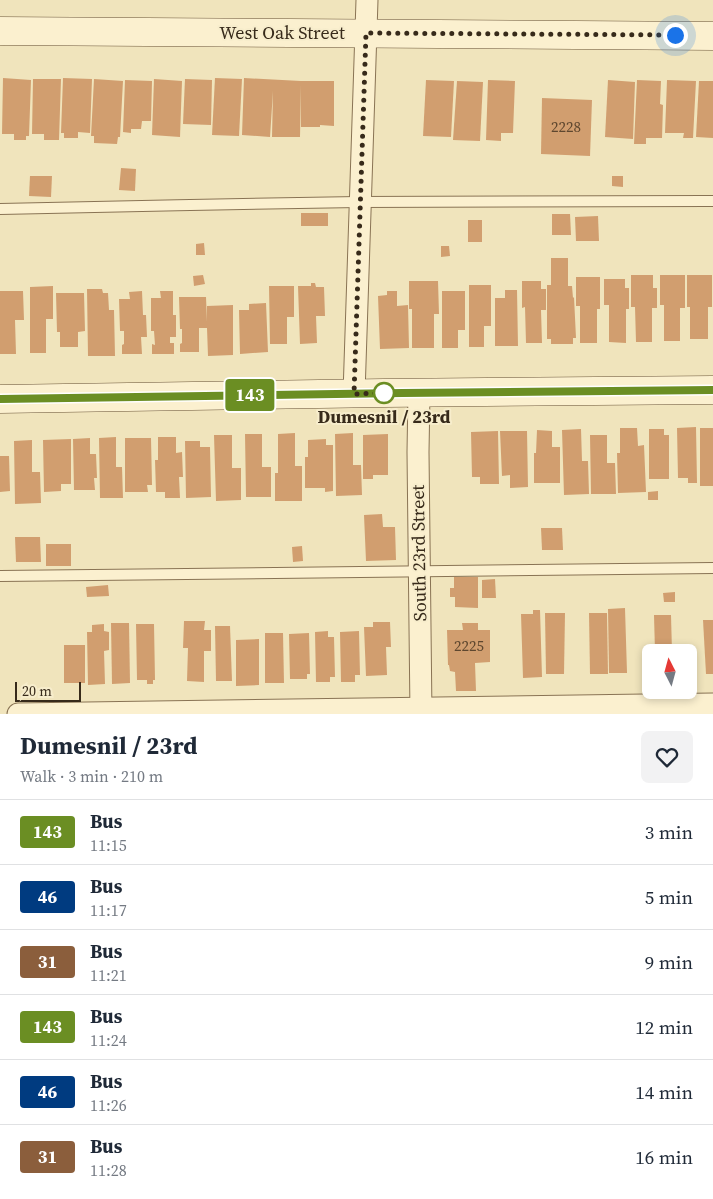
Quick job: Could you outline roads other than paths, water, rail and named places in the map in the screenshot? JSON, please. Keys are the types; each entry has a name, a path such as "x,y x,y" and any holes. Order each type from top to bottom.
{"main road":[{"name":"West Oak Street","path":"0,32 713,36"},
{"path":"0,399 713,390"}],"street":[{"path":"354,394 367,0"},
{"name":"South 23rd Street","path":"419,393 421,711"},
{"path":"18,714 421,711 713,704"}],"lane":[{"path":"0,209 360,202 713,201"},
{"path":"0,576 713,568"}],"place":[{"name":"Dumesnil / 23rd","path":"384,393"}]}
